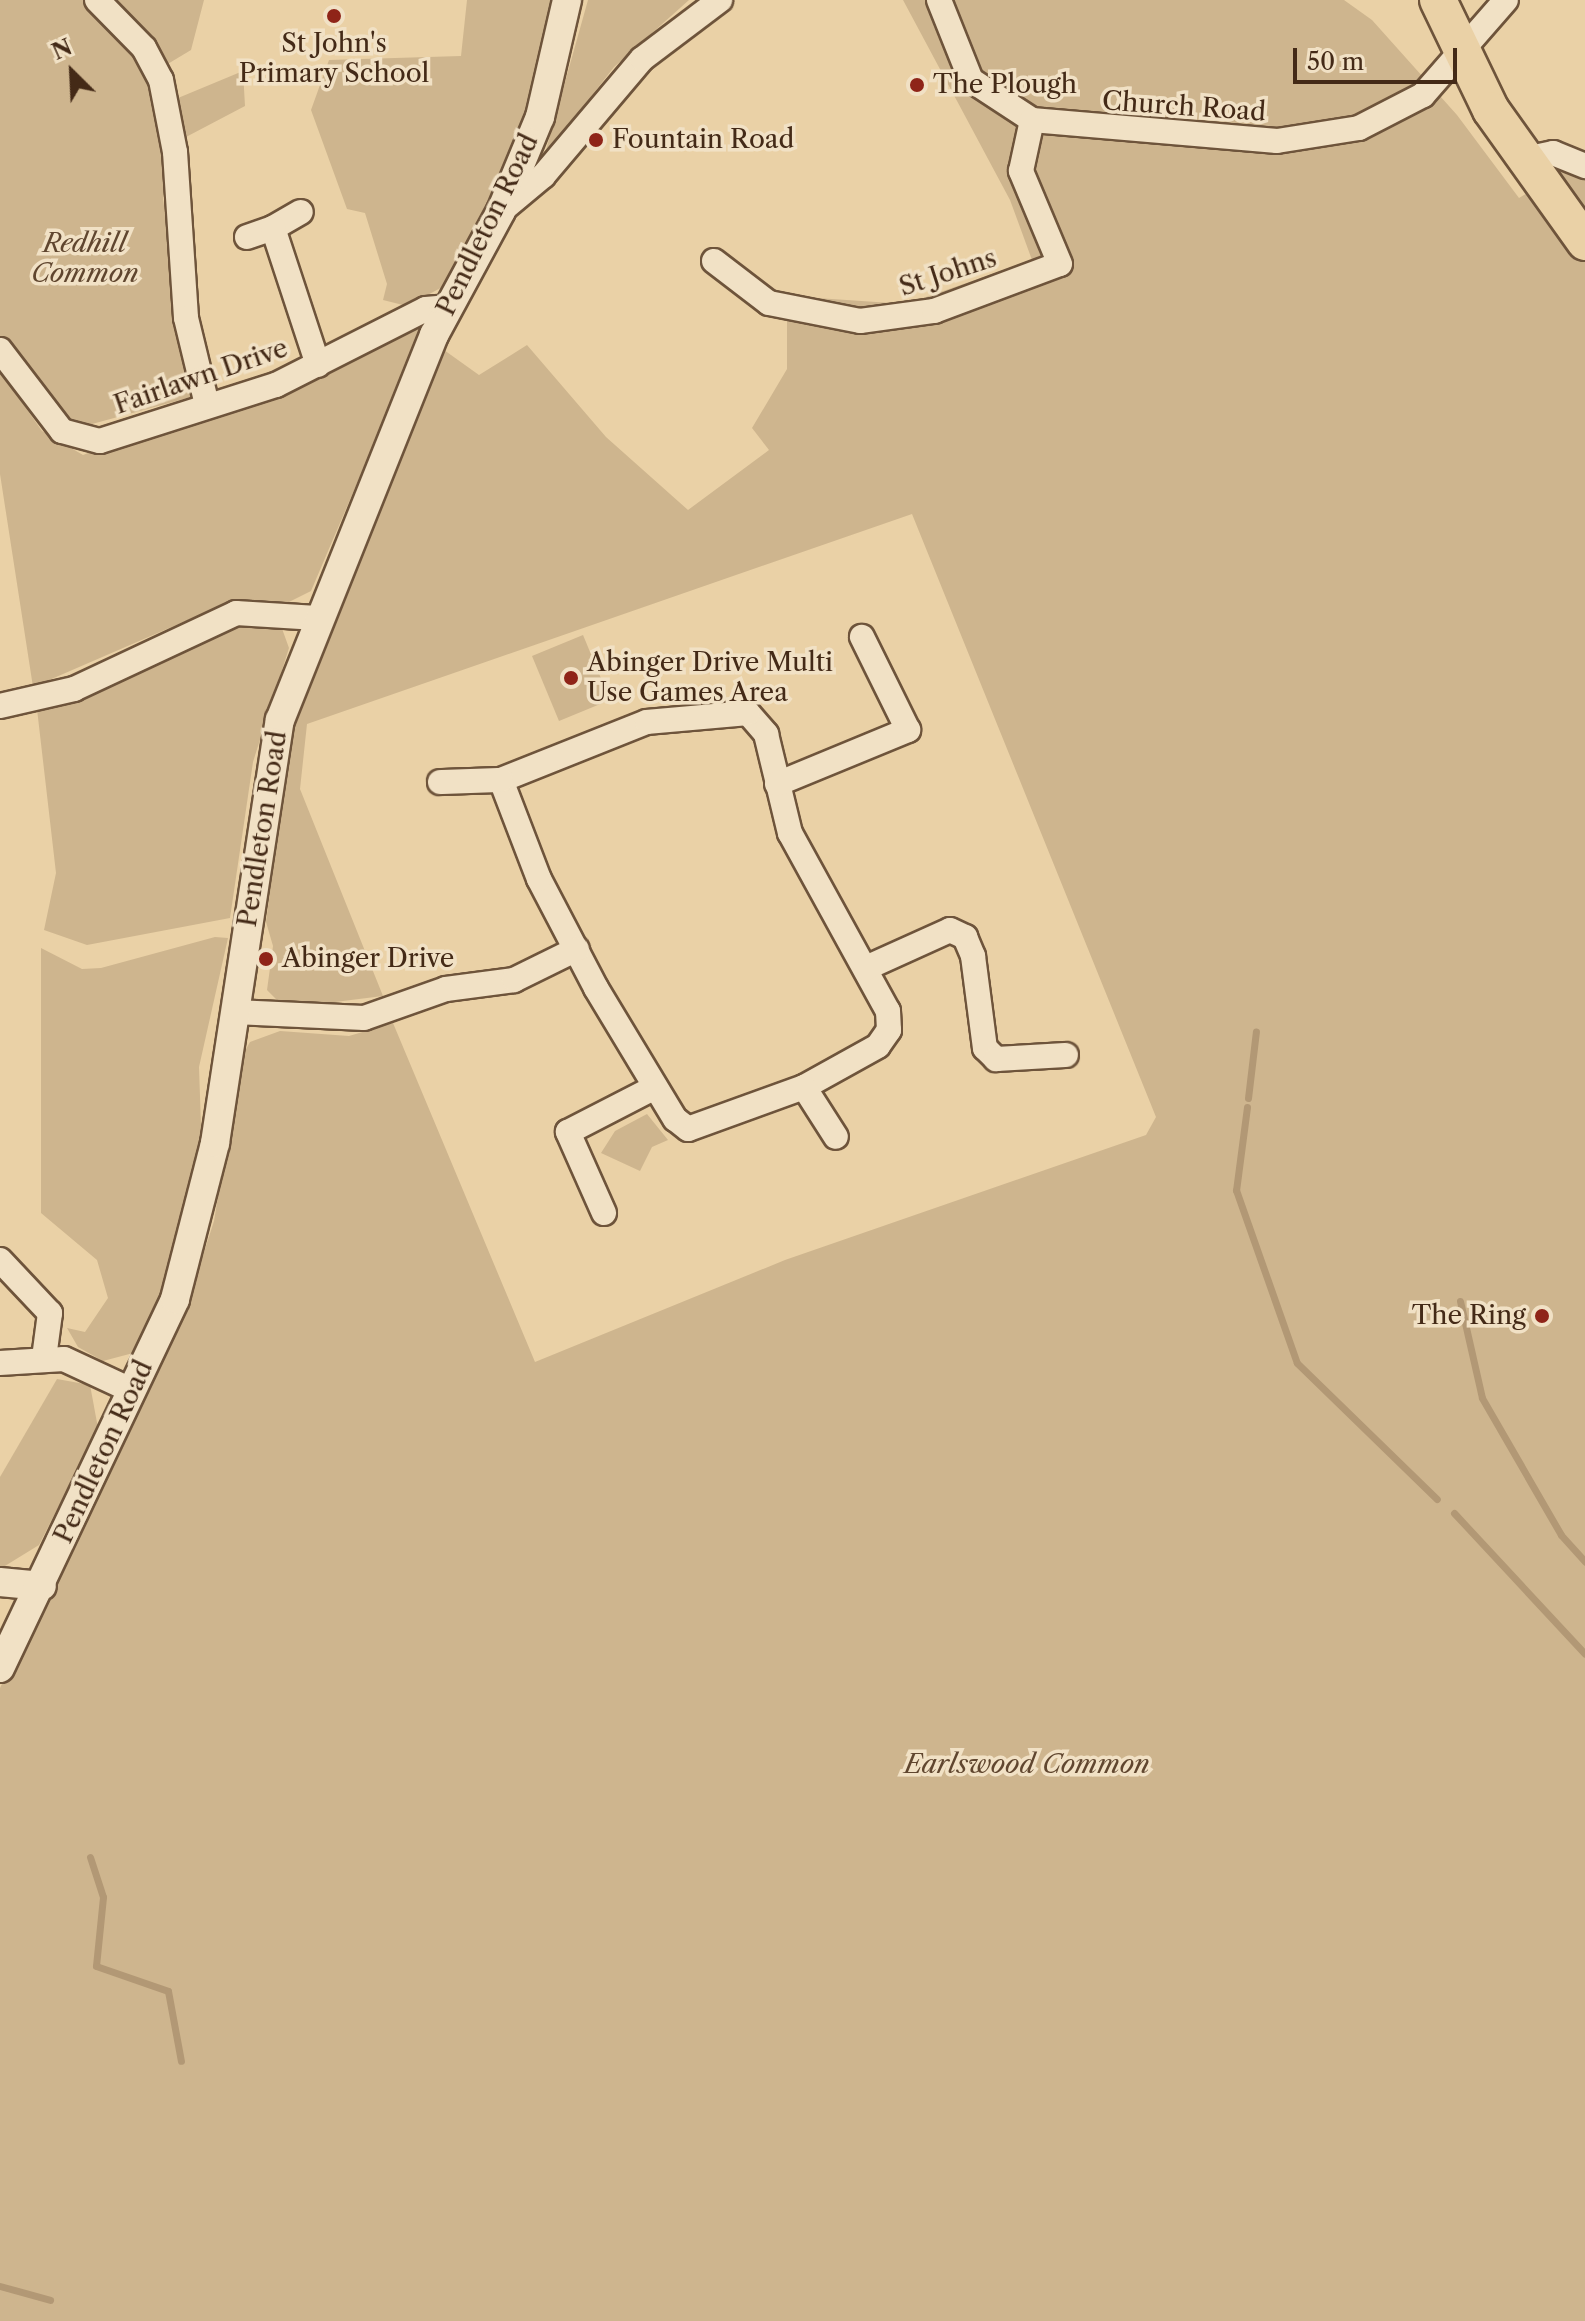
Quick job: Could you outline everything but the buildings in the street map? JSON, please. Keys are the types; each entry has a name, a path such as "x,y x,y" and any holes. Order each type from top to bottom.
{"main road":[{"path":"1438,0 1491,110 1585,242"}],"street":[{"path":"97,0 144,48 161,80 175,152 186,318 207,405"},
{"name":"Pendleton Road","path":"0,1668 133,1391 199,1223 277,733 317,618 449,307 501,211 540,117 567,0"},
{"path":"501,211 543,176 642,59 720,0"},
{"name":"Church Road","path":"939,0 971,80 1032,120 1055,127 1314,139 1388,117 1423,95 1506,0"},
{"name":"St Johns","path":"714,261 769,303 860,321 934,311 1060,264 1021,171 1032,120"},
{"path":"1525,159 1553,153 1585,166"},
{"path":"247,237 273,228 301,212"},
{"path":"273,228 318,365"},
{"name":"Fairlawn Drive","path":"0,350 62,431 82,442 207,405 318,365 426,309 449,307"},
{"path":"0,706 52,697 236,613 317,618"},
{"path":"777,784 908,730 862,637"},
{"path":"440,782 501,780 647,722 748,713 766,734 790,833 888,1011 889,1030 878,1046 804,1087 688,1129 655,1087 539,879 501,780"},
{"path":"866,968 950,930 965,937 973,956 985,1048 996,1059 1066,1055"},
{"path":"235,1012 364,1018 446,989 514,980 577,949"},
{"path":"604,1213 568,1132 655,1087"},
{"path":"804,1087 836,1137"},
{"path":"0,1260 50,1313 44,1358"},
{"path":"0,1363 44,1358 82,1365 133,1391"},
{"path":"0,1582 42,1586"}],"green space":[{"name":"Redhill Common","path":"0,0 204,0 191,50 156,71 166,103 243,71 245,106 167,147 163,198 183,362 195,396 81,427 60,417 0,336"},
{"path":"467,0 554,0 529,112 503,177 448,284 407,306 383,300 387,284 365,213 347,209 311,110 329,60 461,56"},
{"path":"588,0 689,0 614,67 544,157"},
{"name":"Earlswood Common","path":"903,0 1344,0 1372,20 1457,115 1519,198 1568,168 1585,177 1585,2321 0,2321 0,1688 188,1302 214,1221 241,1058 250,1042 280,1031 349,1036 393,1023 535,1362 785,1260 1146,1135 1156,1117 912,514 307,724 300,789 383,996 311,1005 278,1001 267,990 273,946 266,922 292,723 444,350 479,375 527,345 606,437 688,510 769,450 752,428 787,369 787,296 906,304 1032,260 1010,200"},
{"path":"414,326 421,333 311,591 283,605 220,606 33,687 0,474 0,371 42,431 83,455"},
{"path":"242,621 280,623 289,648 253,762 230,918 87,945 44,930 56,873 37,709"},
{"name":"Abinger Drive Multi Use Games Area","path":"583,635 610,700 559,721 532,656"},
{"path":"215,937 228,938 199,1067 202,1155 160,1302 137,1352 103,1361 78,1347 67,1328 85,1332 108,1298 97,1260 41,1213 41,948 82,969 101,968"},
{"path":"647,1114 668,1140 652,1147 640,1171 601,1153 615,1131"},
{"path":"57,1379 90,1385 98,1428 39,1545 0,1569 0,1477"}],"waterway":[{"path":"1248,1098 1256,1031"},
{"path":"1247,1107 1236,1190 1297,1363 1437,1499"},
{"path":"1460,1301 1482,1398 1561,1535 1585,1562"},
{"path":"1454,1513 1585,1654"},
{"path":"90,1857 103,1897 96,1966 168,1991 181,2061"},
{"path":"0,2286 50,2300"}],"place":[{"name":"St John's Primary School","path":"334,16"},
{"name":"The Plough","path":"917,85"},
{"name":"Fountain Road","path":"596,140"},
{"name":"Abinger Drive Multi Use Games Area","path":"571,678"},
{"name":"Abinger Drive","path":"266,959"},
{"name":"The Ring","path":"1542,1316"}]}
